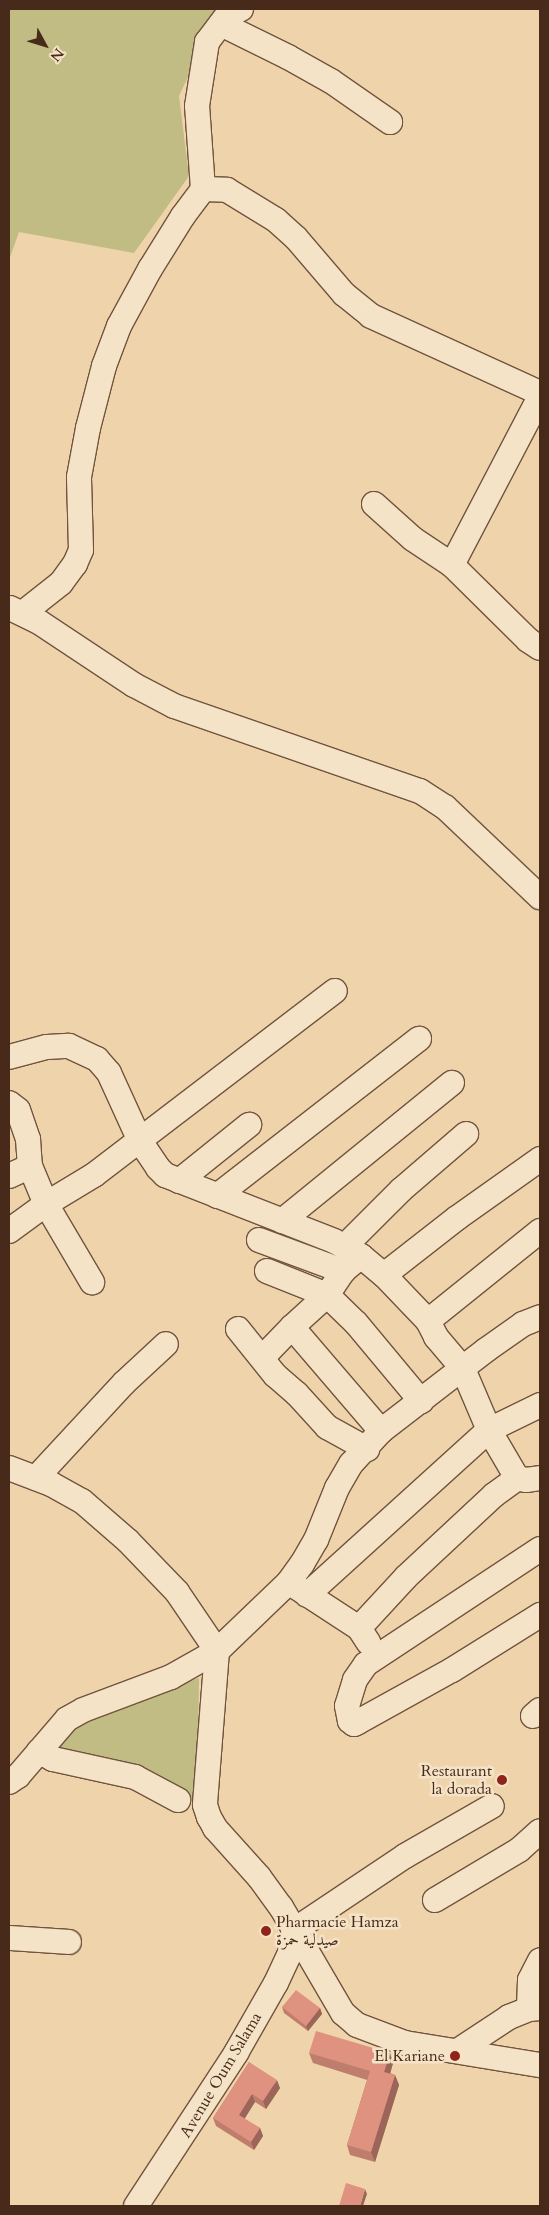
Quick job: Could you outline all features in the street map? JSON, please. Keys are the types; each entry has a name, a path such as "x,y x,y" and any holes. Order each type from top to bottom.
{"street":[{"path":"240,9 226,17 207,42 197,106 203,189 182,216 150,269 119,326 104,366 88,428 80,477 81,550 75,564 61,583 16,610 134,685 174,706 420,791 444,807 540,897"},
{"path":"221,24 288,57 331,81 390,122"},
{"path":"203,189 227,190 276,220 296,238 344,294 371,316 540,393"},
{"path":"452,565 540,397"},
{"path":"374,504 413,539 452,565 528,640 540,648"},
{"path":"9,1231 46,1204 94,1175 334,991"},
{"path":"217,1196 419,1040"},
{"path":"9,1057 47,1047 69,1046 97,1059 108,1073 140,1141 165,1175 282,1221 384,1276 428,1321 436,1337 463,1369 489,1430 517,1478"},
{"path":"282,1221 452,1083"},
{"path":"9,1103 18,1110 28,1139 30,1166 46,1204 92,1282"},
{"path":"179,1181 249,1125"},
{"path":"262,1357 327,1295 349,1258 401,1190 466,1134"},
{"path":"384,1276 457,1218 540,1159"},
{"path":"9,1176 30,1166"},
{"path":"428,1321 540,1232"},
{"path":"259,1240 349,1258"},
{"path":"267,1271 327,1295 356,1324 421,1400"},
{"path":"297,1589 337,1488 352,1464 374,1440 421,1400 523,1324 540,1317"},
{"path":"292,1327 374,1440"},
{"path":"238,1329 262,1357 274,1375 297,1394 327,1427 374,1440"},
{"path":"36,1478 124,1383 166,1344"},
{"path":"9,1782 18,1776 68,1720 83,1710 171,1677 216,1651 297,1589 489,1430 540,1405"},
{"path":"9,1468 36,1478 82,1501 128,1541 177,1592 216,1651 205,1805 215,1828 259,1877 281,1907 295,1935 343,2013 357,2026 405,2043 459,2050 502,2060 540,2065"},
{"path":"359,1628 406,1577 494,1495 517,1478 540,1478"},
{"path":"540,1549 366,1664 355,1680 347,1706 350,1721 354,1724 452,1670 540,1615"},
{"path":"297,1589 359,1628 378,1655"},
{"path":"39,1751 53,1759 135,1776 178,1800"},
{"path":"295,1935 405,1856 492,1806"},
{"path":"435,1900 519,1850 540,1831"},
{"name":"Avenue Oum Salama","path":"136,2206 236,2053 276,1982 295,1935"},
{"path":"9,1938 69,1942"},
{"path":"459,2050 510,2017 535,2008 530,1980 540,1960"}],"shaded area":[{"path":"9,9 225,9 218,14 179,96 189,176 134,253 19,232 9,260"},
{"path":"199,1678 197,1802 124,1765 51,1746 86,1714"}],"building":[{"path":"296,1990 320,2008 306,2026 282,2007"},
{"path":"316,2031 390,2053 384,2072 395,2075 371,2152 347,2145 370,2071 309,2053"},
{"path":"249,2062 277,2080 263,2101 252,2094 239,2115 260,2128 251,2142 213,2118"},
{"path":"346,2183 365,2189 360,2206 339,2206"}],"place":[{"name":"Restaurant la dorada","path":"502,1780"},
{"name":"Pharmacie Hamza صيدلية حمزة","path":"266,1931"},
{"name":"El Kariane","path":"455,2056"}]}
